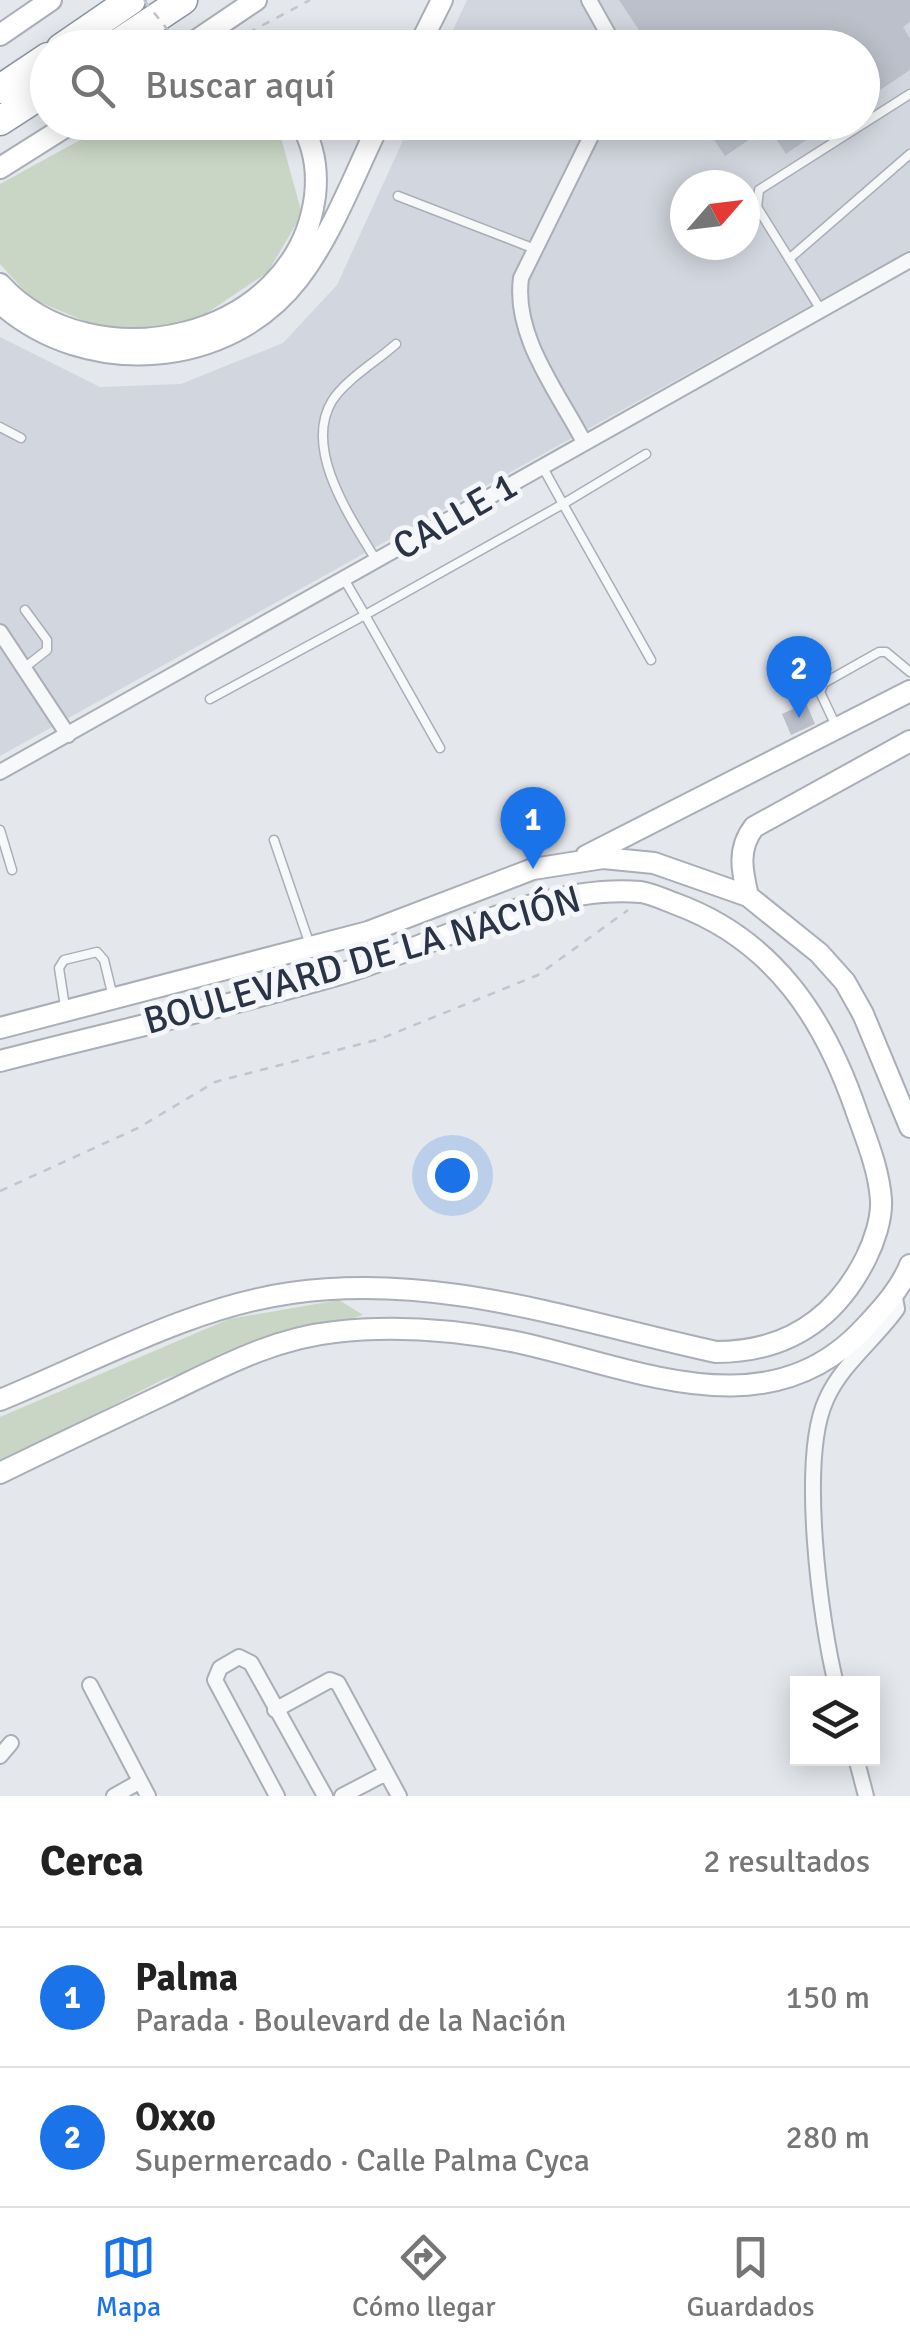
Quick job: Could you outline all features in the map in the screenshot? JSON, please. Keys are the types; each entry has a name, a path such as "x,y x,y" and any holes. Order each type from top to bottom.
{"highway":[{"path":"88,30 132,0"},
{"path":"138,30 182,0"},
{"path":"0,88 30,68"},
{"path":"0,121 30,102"}],"main road":[{"path":"0,35 51,0"},
{"path":"210,30 256,0"},
{"path":"427,30 442,0"},
{"path":"0,168 44,140"},
{"path":"0,284 36,313 69,330 107,340 190,334 257,296 304,242 317,179 309,140"},
{"path":"0,304 31,328 91,352 182,351 234,332 260,318 300,277 371,140"},
{"path":"575,861 910,691"},
{"path":"748,896 741,858 754,827 910,742"},
{"name":"BOULEVARD DE LA NACIÓN","path":"0,1028 311,949 368,932 483,885 575,861 603,858 654,863 708,878 748,896 819,953 845,982 863,1014 910,1127"},
{"name":"BOULEVARD DE LA NACIÓN","path":"0,1061 354,970 553,898 596,891 645,892 697,912 744,941 790,982 821,1024 846,1082 872,1155 881,1203 873,1243 853,1284 825,1316 802,1333 750,1352 716,1352 470,1294 412,1287 288,1293 183,1324 0,1400"},
{"path":"113,1000 121,1030"},
{"path":"0,1473 227,1364 280,1342 330,1332 393,1327 458,1333 583,1358 668,1383 716,1386 770,1382 833,1358 894,1292 910,1265"}],"street":[{"path":"590,0 606,30"},
{"path":"584,442 524,330 518,304 521,278 589,140"},
{"name":"CALLE 1","path":"0,772 910,260"},
{"path":"0,632 68,734"},
{"path":"835,1676 819,1582 814,1441 833,1385 897,1309 894,1292"},
{"path":"277,1796 215,1674 240,1657 246,1658 325,1796"},
{"path":"275,1710 330,1680 338,1683 398,1796"},
{"path":"90,1685 148,1796"},
{"path":"0,1756 10,1743"},
{"path":"858,1766 866,1796"},
{"path":"342,1796 386,1773"},
{"path":"114,1796 140,1782"}],"lane":[{"path":"880,113 910,94"},
{"path":"821,310 757,208 759,190 838,140"},
{"path":"789,259 910,154"},
{"path":"398,196 535,248"},
{"path":"376,560 324,456 320,428 333,398 396,344"},
{"path":"0,426 21,438"},
{"path":"210,700 564,504 646,454"},
{"path":"542,466 651,660"},
{"path":"344,578 440,748"},
{"path":"24,668 47,650 47,640 25,610"},
{"path":"837,728 820,692 824,683 879,652 886,652 910,672"},
{"path":"0,830 12,870"},
{"path":"274,840 311,949"},
{"path":"66,1012 59,968 64,960 97,952 104,960 113,1000"}],"path":[{"path":"144,0 168,30"},
{"path":"254,30 310,0"},
{"path":"0,1191 122,1136 215,1082 380,1039 538,974 588,942 645,892"}],"shaded area":[{"path":"467,0 910,0 910,250 0,756 0,337 100,387 181,384 283,343 337,285 403,140 880,140 880,30 453,30"}],"green space":[{"path":"80,140 282,140 302,214 268,272 195,321 111,332 32,299 0,264 0,184"},
{"path":"339,1300 363,1315 164,1379 0,1463 0,1417 229,1319"}],"building":[{"path":"619,0 910,0 910,22 903,27 910,38 910,70 880,90 880,30 639,30"},
{"path":"714,140 749,140 725,156"},
{"path":"777,140 806,140 786,154"},
{"path":"827,659 832,670 810,688 800,668"},
{"path":"806,703 815,724 791,735 782,714"}],"place":[{"name":"Oxxo","path":"799,718"},
{"name":"Palma","path":"533,869"}]}
